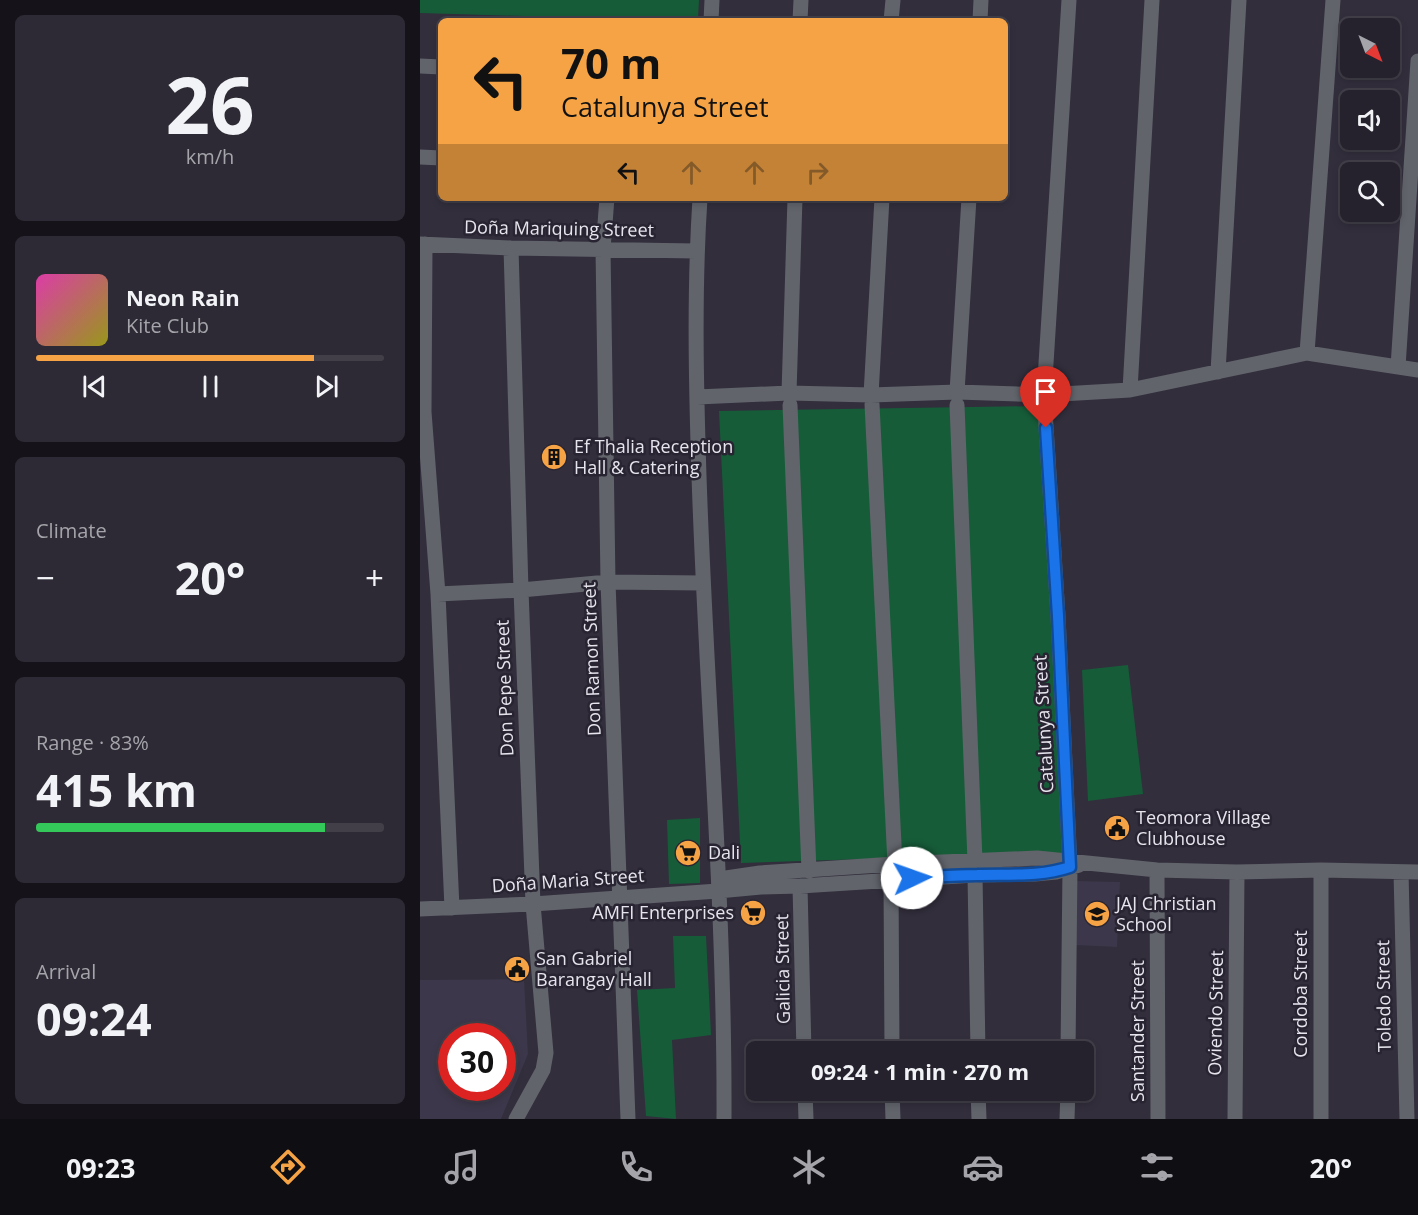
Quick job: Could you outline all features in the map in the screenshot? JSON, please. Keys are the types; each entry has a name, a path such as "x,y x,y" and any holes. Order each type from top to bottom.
{"street":[{"path":"711,18 712,0"},
{"path":"800,18 801,0"},
{"path":"891,18 893,0"},
{"path":"980,18 981,0"},
{"name":"Catalunya Street","path":"1068,1041 1074,864 1044,395 1069,0"},
{"path":"1130,390 1152,0"},
{"path":"1218,372 1239,0"},
{"path":"1307,353 1332,0"},
{"path":"1398,367 1418,61"},
{"path":"420,66 438,68"},
{"path":"420,157 438,158"},
{"name":"Don Ramon Street","path":"607,201 603,249 608,582 628,1119"},
{"path":"700,201 696,252 697,397 703,583 718,885 724,1119"},
{"path":"795,201 790,399 809,871"},
{"path":"882,201 872,400 893,872 892,1041"},
{"path":"969,201 957,398 975,868 978,1041"},
{"path":"422,244 422,412 438,594 452,908"},
{"name":"Doña Mariquing Street","path":"422,244 696,252"},
{"name":"Don Pepe Street","path":"511,248 532,904 546,1053 543,1070 516,1119"},
{"path":"697,397 872,400 1130,390 1307,353 1418,370"},
{"path":"438,594 521,590 608,582 703,583"},
{"path":"718,885 760,873 893,872 975,868 1037,858 1074,864 1157,870 1418,872"},
{"name":"Santander Street","path":"1157,870 1158,1119"},
{"name":"Cordoba Street","path":"1321,870 1321,1119"},
{"path":"718,885 800,886 893,872"},
{"name":"Oviendo Street","path":"1235,1119 1237,872"},
{"name":"Toledo Street","path":"1401,872 1407,1119"},
{"name":"Doña Maria Street","path":"420,909 620,897 718,885"},
{"name":"Galicia Street","path":"800,886 804,1041"},
{"path":"805,1101 806,1119"},
{"path":"892,1101 893,1119"},
{"path":"978,1101 979,1119"},
{"path":"1067,1119 1068,1101"}],"shaded area":[{"name":"JAJ Christian School","path":"1077,881 1120,882 1117,947 1075,945"},
{"path":"524,979 528,1054 516,1083 516,1023 438,1023 438,1101 508,1101 501,1119 420,1119 420,980"}],"green space":[{"path":"420,0 699,0 698,18 591,18 420,13"},
{"path":"1041,406 1062,853 741,863 719,411"},
{"path":"1128,665 1143,794 1088,801 1082,670"},
{"path":"700,818 700,883 669,884 667,820"},
{"path":"673,936 706,936 711,1035 672,1040 676,1119 646,1116 637,990 675,988"}],"place":[{"name":"Ef Thalia Reception Hall & Catering","path":"554,457"},
{"name":"Teomora Village Clubhouse","path":"1117,828"},
{"name":"Dali","path":"688,853"},
{"name":"AMFI Enterprises","path":"753,913"},
{"name":"JAJ Christian School","path":"1097,914"},
{"name":"San Gabriel Barangay Hall","path":"517,969"}],"route":[{"path":"912,878 1035,874 1056,872 1070,867 1046,428"}]}
